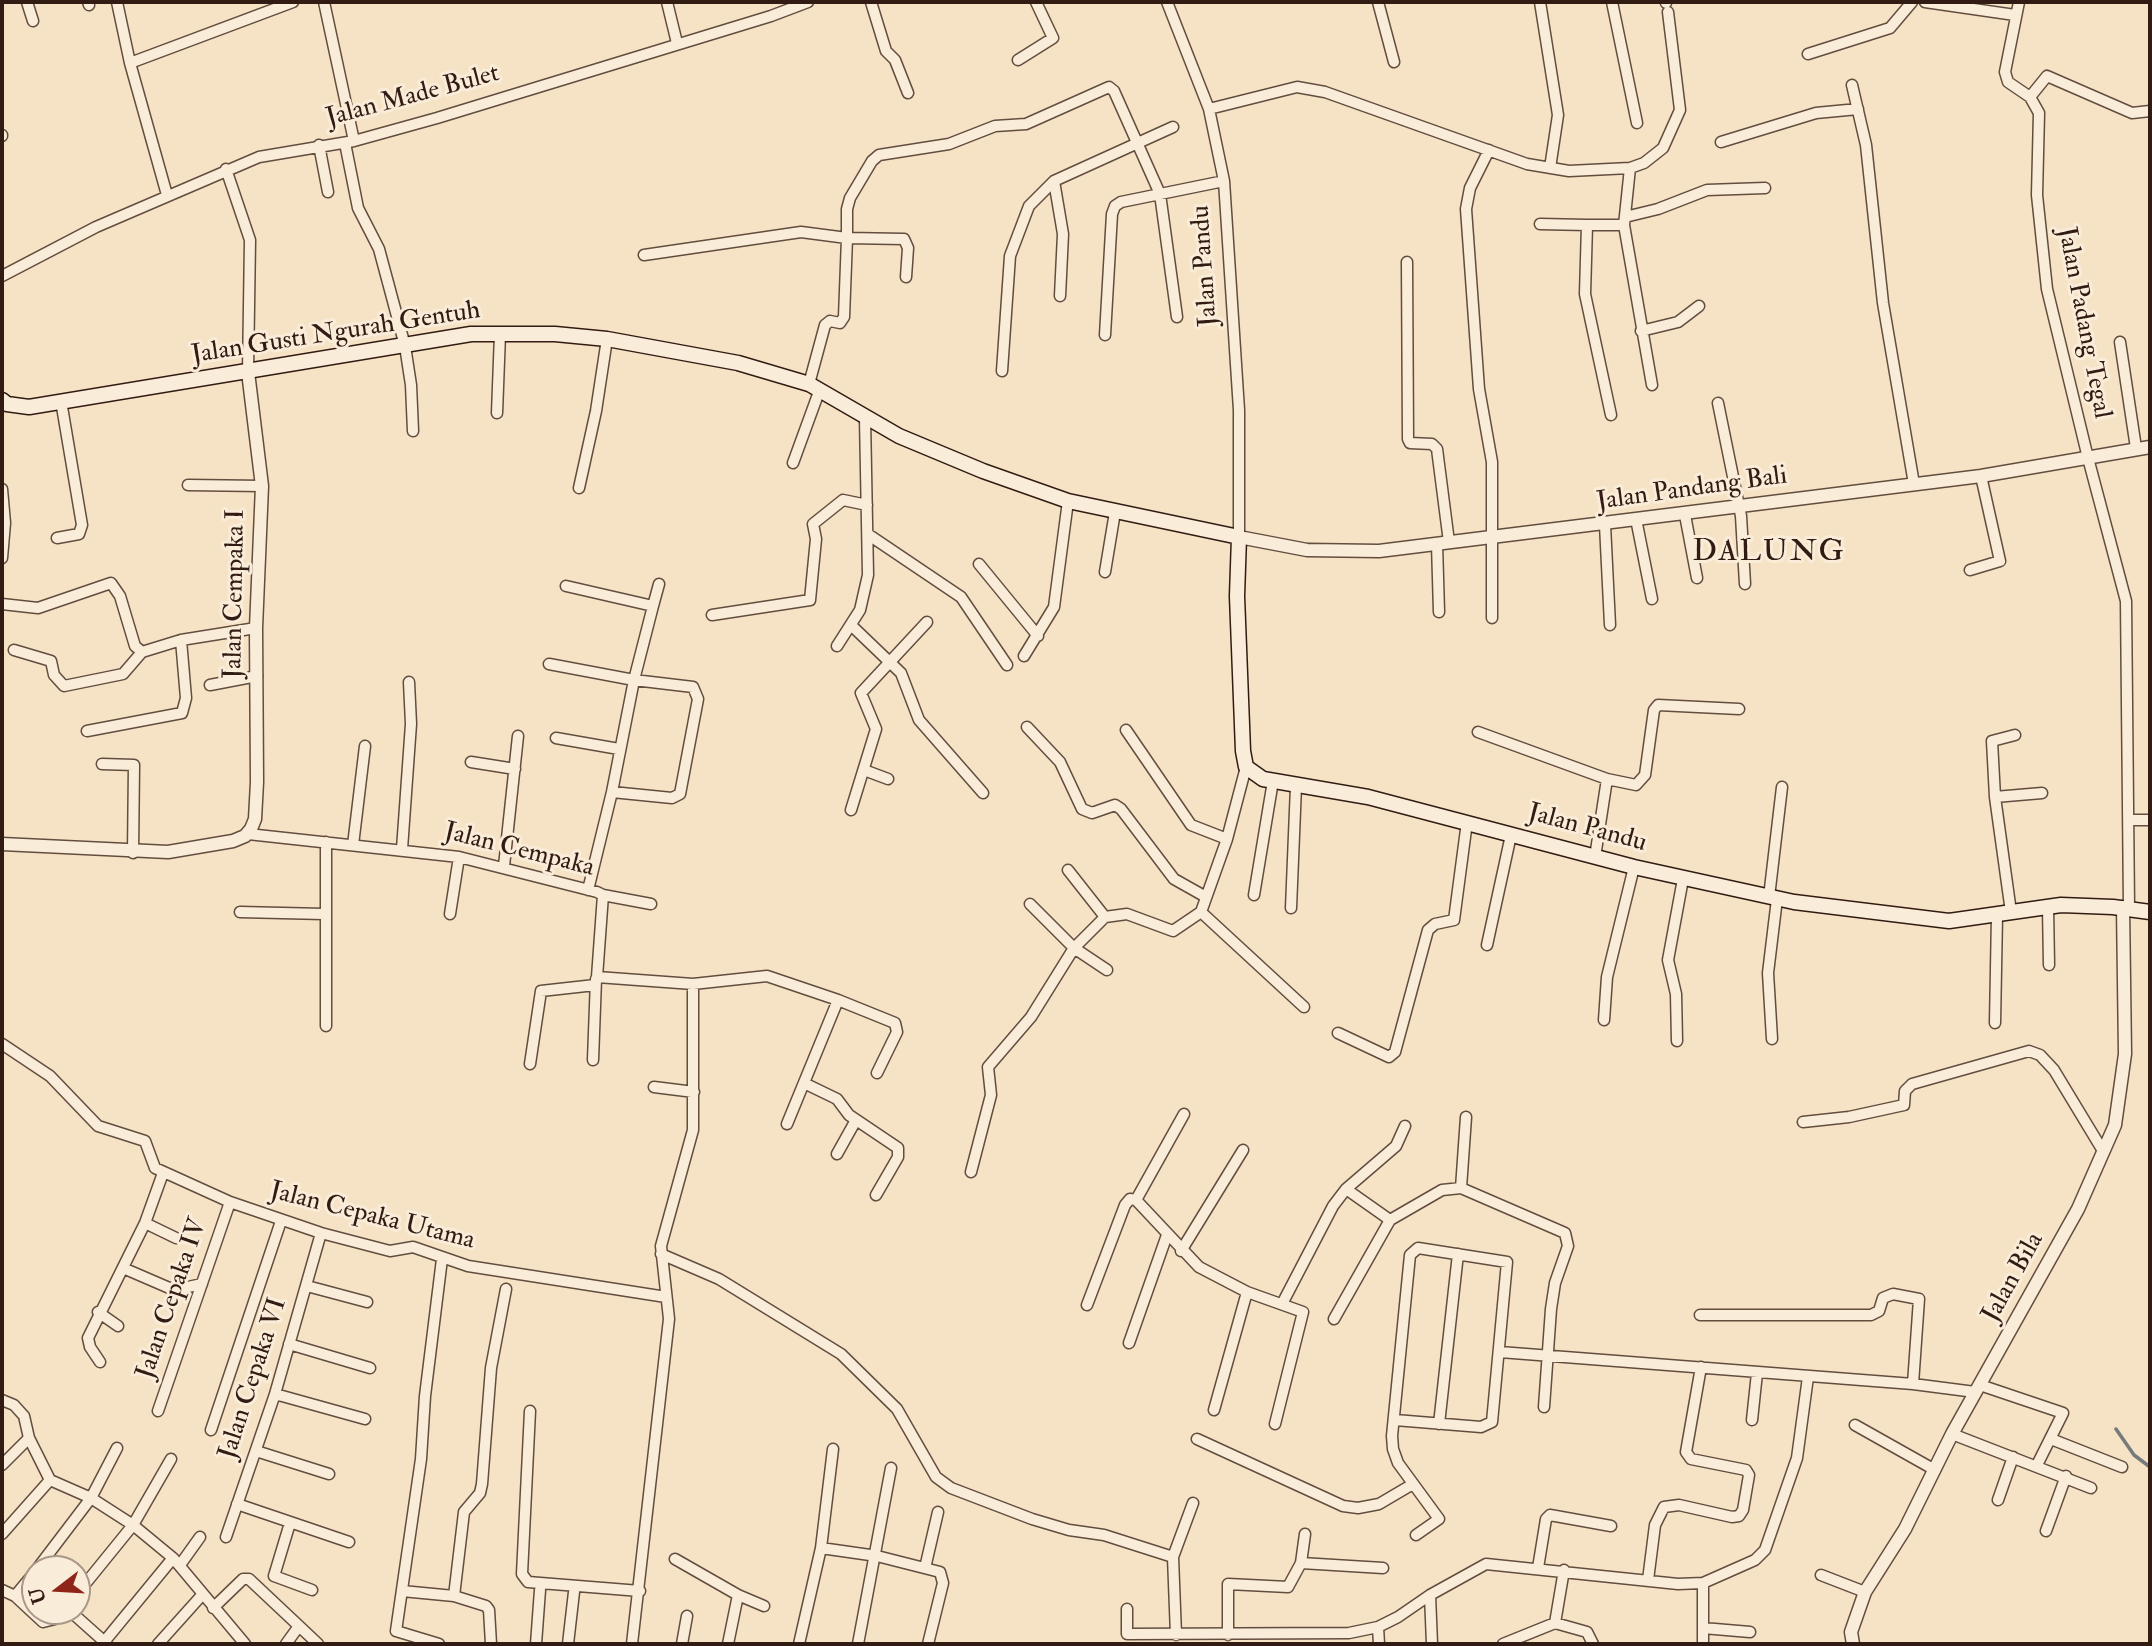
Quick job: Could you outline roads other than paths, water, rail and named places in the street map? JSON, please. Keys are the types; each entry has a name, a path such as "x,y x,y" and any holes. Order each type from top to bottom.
{"main road":[{"name":"Jalan Gusti Ngurah Gentuh","path":"4,405 29,407 471,334 607,339 728,360 814,386 899,436 983,471 1068,501 1236,536"},
{"name":"Jalan Pandu","path":"1236,536 1246,767 1254,776 1296,786 1368,797 1634,867 1773,898 1949,920 2048,906 2126,908 2150,912"}],"street":[{"path":"27,2 33,22"},
{"path":"117,2 130,63 167,195"},
{"path":"130,63 292,2"},
{"path":"324,2 358,208 379,249 405,346 413,431"},
{"path":"667,2 677,43"},
{"name":"Jalan Made Bulet","path":"2,276 167,195 226,169 273,153 349,142 771,16 808,2"},
{"path":"871,2 887,51 895,60 908,93"},
{"path":"1018,60 1053,38 1036,2"},
{"name":"Jalan Pandu","path":"1167,2 1209,109 1224,181 1239,410 1236,536"},
{"path":"1378,2 1394,62"},
{"path":"1540,2 1558,105 1557,137 1550,168"},
{"path":"1612,2 1637,123"},
{"path":"1808,54 1891,28 1912,2"},
{"path":"1925,2 2015,15"},
{"path":"2019,2 2005,72 2008,82 2030,97 2047,76 2132,113 2150,111"},
{"path":"1209,109 1297,87 1325,92 1527,164 1582,171 1630,168 1644,163 1663,148 1680,110 1667,6"},
{"path":"1852,85 1866,145 1883,303 1914,484"},
{"path":"793,463 802,437 807,431 825,325 830,321 842,322 844,317 846,220 850,198 869,164 879,155 949,144 995,125 1026,124 1107,87 1114,91 1160,194 1177,317"},
{"name":"Jalan Padang Tegal","path":"2030,97 2039,113 2037,195 2042,259 2088,458 2122,577 2128,615 2126,908"},
{"path":"1721,142 1816,113 1858,108"},
{"path":"1002,371 1007,271 1014,238 1029,206 1054,181 1173,127"},
{"path":"319,145 328,192"},
{"path":"1489,150 1470,188 1466,209 1479,389 1491,450 1492,618"},
{"path":"1630,168 1625,221 1651,385"},
{"path":"226,169 250,240 248,372"},
{"path":"1054,181 1063,234 1060,296"},
{"path":"1105,335 1113,209 1121,202 1224,181"},
{"path":"1540,224 1587,225 1625,221 1707,190 1765,188"},
{"path":"1587,225 1585,294 1611,415"},
{"path":"644,255 802,232 847,238 905,239 908,248 905,277"},
{"path":"1407,262 1408,439 1412,443 1435,445 1438,452 1443,543 1439,612"},
{"path":"1641,331 1678,322 1699,306"},
{"path":"497,414 500,334"},
{"path":"579,488 596,411 607,339"},
{"path":"2120,342 2136,449"},
{"name":"Jalan Cempaka I","path":"248,372 262,486 256,628 255,819 248,834"},
{"path":"57,538 79,534 82,525 61,401"},
{"path":"1718,403 1738,506 1745,584"},
{"path":"837,646 852,626 865,594 869,535 865,418"},
{"name":"Jalan Pandang Bali","path":"1236,536 1307,550 1359,552 1605,525 1981,476 2150,447"},
{"path":"1970,570 2000,561 1981,476"},
{"path":"188,485 262,486"},
{"path":"2,489 5,523 2,558"},
{"path":"712,615 810,600 816,539 813,524 843,500 867,505"},
{"path":"1024,656 1054,607 1068,501"},
{"path":"1105,572 1115,512"},
{"path":"1685,515 1697,578"},
{"path":"1636,519 1652,598"},
{"path":"1605,525 1610,625"},
{"path":"869,535 961,597 1007,665"},
{"path":"979,564 1038,636"},
{"path":"2,604 38,608 111,583 120,596 135,646 142,652"},
{"path":"588,890 612,792 634,680 659,584"},
{"path":"566,586 653,606"},
{"path":"851,810 876,724 861,693 927,622"},
{"path":"852,626 889,660 905,680 919,720 983,793"},
{"path":"14,650 51,661 54,676 64,686 123,674 142,652 181,640 256,628"},
{"path":"87,731 182,713 186,698 181,640"},
{"path":"549,664 634,680 690,685 698,699 680,793 673,798 612,792"},
{"path":"211,685 257,676"},
{"path":"401,849 411,724 409,682"},
{"path":"1478,732 1606,779 1633,785 1643,780 1654,710 1658,705 1739,709"},
{"path":"1027,727 1060,762 1082,809 1092,813 1115,805 1121,809 1174,879 1206,897"},
{"path":"1126,730 1191,825 1227,839"},
{"path":"504,866 518,736"},
{"path":"1995,1023 2004,913 1992,740 2015,736"},
{"path":"556,737 619,750"},
{"path":"353,845 365,746"},
{"path":"471,762 515,769"},
{"path":"102,764 134,765 133,853"},
{"path":"971,1172 991,1095 988,1067 1031,1017 1074,948 1105,917 1127,914 1165,930 1184,926 1201,912 1227,839 1246,767"},
{"path":"864,770 888,779"},
{"path":"1595,857 1606,779"},
{"path":"1254,895 1273,781"},
{"path":"1291,908 1296,786"},
{"path":"1772,1039 1768,972 1782,787"},
{"path":"1995,797 2042,793"},
{"path":"2133,820 2150,820"},
{"path":"1338,1032 1389,1057 1395,1052 1429,930 1435,923 1454,920 1467,822"},
{"name":"Jalan Cempaka","path":"2,844 133,853 186,850 233,841 248,834 459,857 504,866 603,895 593,1059"},
{"path":"1487,945 1511,835"},
{"path":"326,842 326,1026"},
{"path":"450,914 459,857"},
{"path":"1604,1020 1607,977 1634,867"},
{"path":"1068,870 1105,917"},
{"path":"1677,1041 1676,994 1668,960 1683,879"},
{"path":"603,895 651,904"},
{"path":"1030,904 1074,948 1107,970"},
{"path":"2048,906 2049,965"},
{"name":"Jalan Bila","path":"1853,1644 1851,1632 1865,1592 1905,1529 1952,1434 2078,1209 2115,1125 2123,1082 2126,908"},
{"path":"240,912 324,914"},
{"path":"1201,912 1304,1007"},
{"path":"530,1064 541,991 596,981 693,984 767,976 837,1004 895,1023 897,1032 877,1073"},
{"path":"632,1644 640,1591 654,1432 669,1320 661,1254 691,1145 694,1093 693,984"},
{"path":"788,1124 837,1004"},
{"path":"2,1044 50,1076 98,1126 145,1141 151,1164 163,1173 145,1223 99,1312 88,1342 100,1362"},
{"path":"1803,1122 1903,1106 1906,1103 1905,1091 1912,1084 2029,1051 2040,1055 2054,1070 2103,1151"},
{"path":"806,1083 836,1098 856,1120 897,1146 899,1152 876,1195"},
{"path":"654,1087 694,1093"},
{"path":"1136,1200 1184,1114"},
{"path":"1461,1188 1465,1117"},
{"path":"837,1154 856,1120"},
{"path":"1282,1304 1325,1219 1346,1189 1396,1146 1405,1126"},
{"path":"1181,1251 1243,1150"},
{"name":"Jalan Cepaka Utama","path":"163,1173 281,1221 390,1251 413,1247 442,1259 516,1275 666,1297"},
{"path":"1334,1319 1390,1220 1442,1190 1461,1188 1566,1233 1568,1246 1555,1283 1546,1356 1544,1407"},
{"path":"1346,1189 1390,1220"},
{"path":"1087,1306 1125,1205 1130,1199 1136,1200 1181,1251 1211,1274 1247,1292 1303,1312 1275,1424"},
{"name":"Jalan Cepaka IV","path":"158,1411 230,1202"},
{"path":"211,1430 281,1221"},
{"path":"145,1223 176,1238"},
{"name":"Jalan Cepaka VI","path":"226,1537 275,1394 321,1233"},
{"path":"1129,1343 1167,1235"},
{"path":"1395,1420 1481,1427 1492,1422 1507,1262 1418,1248 1410,1255 1395,1420 1394,1455 1439,1519 1416,1535"},
{"path":"661,1254 719,1279 841,1354 897,1409 931,1469 951,1488 1032,1519 1069,1530 1104,1535 1173,1557"},
{"path":"1439,1424 1458,1254"},
{"path":"395,1644 421,1460 425,1396 442,1259"},
{"path":"123,1268 174,1290 202,1284"},
{"path":"307,1286 368,1302"},
{"path":"454,1596 464,1511 480,1493 482,1484 491,1368 506,1289"},
{"path":"1214,1410 1247,1292"},
{"path":"1700,1315 1871,1315 1880,1311 1883,1298 1893,1294 1919,1299 1913,1384"},
{"path":"99,1312 118,1326"},
{"path":"289,1344 370,1368"},
{"path":"1500,1352 1978,1388 2063,1413 2037,1465"},
{"path":"1648,1580 1655,1525 1664,1507 1679,1506 1732,1517 1739,1516 1743,1510 1749,1475 1746,1470 1695,1460 1686,1455 1700,1367"},
{"path":"1752,1420 1758,1373"},
{"path":"1126,1609 1127,1639 1176,1635 1188,1640 1337,1639 1378,1627 1486,1564 1564,1570 1678,1584 1703,1583 1755,1560 1765,1550 1797,1458 1808,1377"},
{"path":"275,1394 365,1419"},
{"path":"2,1400 21,1411 29,1438 50,1480 90,1498 133,1525 176,1561 233,1634 245,1644"},
{"path":"530,1411 522,1574 528,1582 640,1591"},
{"path":"1855,1425 1935,1470"},
{"path":"1952,1434 2066,1476 2091,1488"},
{"path":"2,1465 29,1438"},
{"path":"1198,1439 1343,1506 1358,1508 1379,1504 1413,1484"},
{"path":"2051,1439 2122,1467"},
{"path":"47,1555 90,1498 117,1448"},
{"path":"799,1644 821,1548 833,1449"},
{"path":"256,1451 329,1474"},
{"path":"1998,1500 2013,1457"},
{"path":"91,1577 133,1525 171,1459"},
{"path":"858,1644 877,1556 891,1468"},
{"path":"2046,1531 2066,1476"},
{"path":"2,1534 50,1480"},
{"path":"1176,1635 1173,1557 1194,1503"},
{"path":"237,1504 348,1542"},
{"path":"925,1568 938,1512"},
{"path":"1538,1569 1546,1519 1550,1515 1611,1527"},
{"path":"290,1523 274,1576 312,1590"},
{"path":"1232,1638 1228,1584 1283,1588 1292,1583 1301,1563 1305,1534"},
{"path":"85,1625 105,1643 200,1537"},
{"path":"821,1548 877,1556 940,1572 943,1583 928,1644"},
{"path":"676,1559 738,1595 764,1606"},
{"path":"1301,1563 1383,1568"},
{"path":"1555,1623 1564,1570"},
{"path":"1821,1575 1865,1592"},
{"path":"213,1608 246,1578 318,1644"},
{"path":"1703,1583 1703,1644"},
{"path":"15,1596 21,1589"},
{"path":"2,1590 21,1602"},
{"path":"536,1644 540,1590"},
{"path":"402,1591 454,1596 486,1606 489,1610 491,1644"},
{"path":"568,1644 574,1592"},
{"path":"158,1644 202,1595"},
{"path":"728,1644 738,1595"},
{"path":"1430,1595 1432,1644"},
{"path":"682,1644 687,1616"},
{"path":"1503,1644 1529,1638 1555,1623 1587,1632 1593,1644"},
{"path":"286,1644 299,1626"},
{"path":"1378,1627 1379,1644"},
{"path":"1703,1628 1750,1632"},
{"path":"396,1631 439,1644"},
{"path":"224,1644 233,1634"}],"waterway":[{"path":"2116,1429 2134,1455 2150,1467"}],"district":[{"name":"DALUNG","path":"1769,554"}]}
